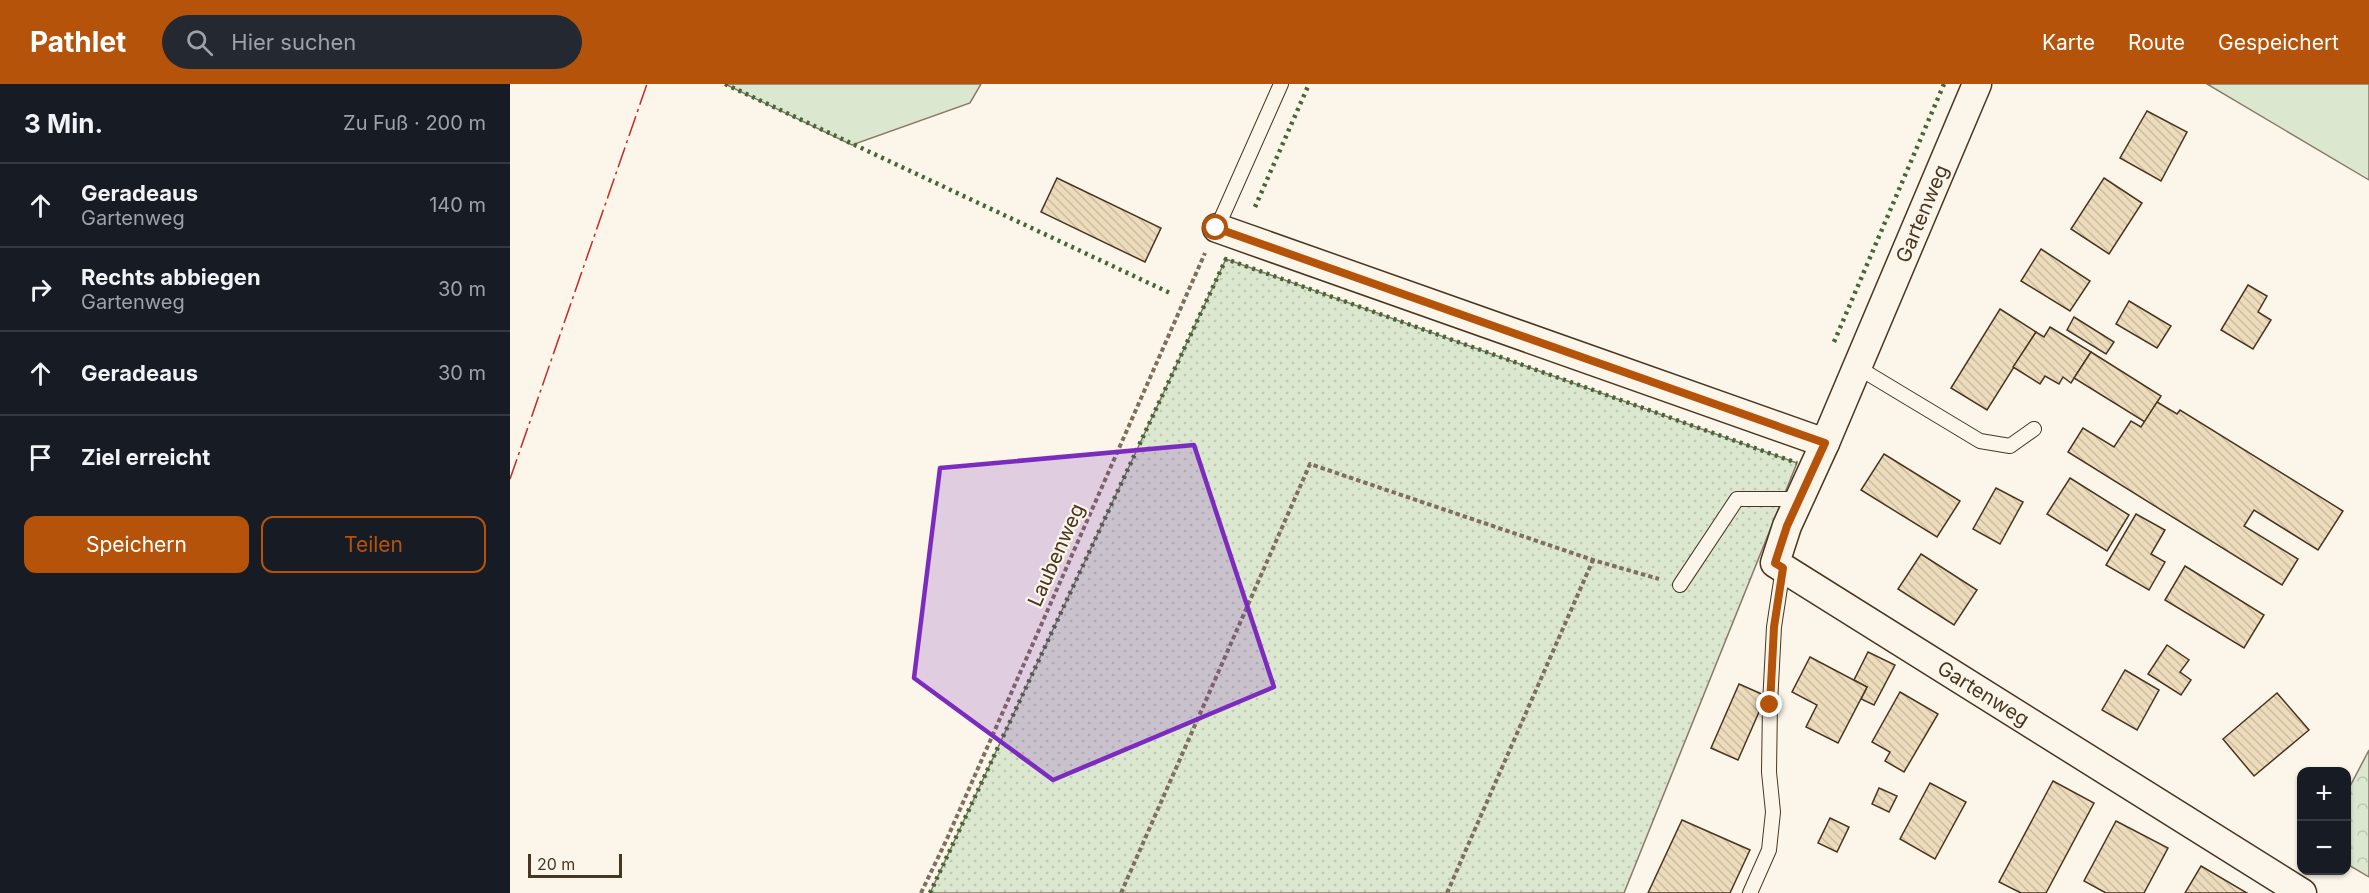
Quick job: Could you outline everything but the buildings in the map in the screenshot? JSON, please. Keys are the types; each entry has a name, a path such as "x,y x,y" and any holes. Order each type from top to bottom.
{"street":[{"name":"Gartenweg","path":"1977,84 1825,443 1798,499 1775,563 2302,893"},
{"path":"1216,228 1825,443"}],"lane":[{"path":"1216,228 1281,84"},
{"path":"1857,367 1980,441 2010,446 2034,429"},
{"path":"1680,585 1737,499 1798,499"},
{"path":"1750,893 1769,850 1773,812 1769,772 1770,705 1774,627 1783,568"}],"path":[{"name":"Laubenweg","path":"921,893 951,830 1216,228"},
{"path":"1120,893 1310,464 1593,560 1680,585"},
{"path":"1447,893 1593,560"}],"highlighted area":[{"path":"1194,445 1274,687 1053,780 914,678 940,468"}],"green space":[{"path":"725,84 981,84 970,103 852,145"},
{"path":"2207,84 2369,84 2369,180"},
{"path":"1226,259 1797,463 1624,893 930,893"},
{"path":"2369,750 2369,877 2351,866 2351,784"}],"hedge":[{"path":"725,84 1170,293"},
{"path":"1255,207 1309,84"},
{"path":"1834,342 1944,84"},
{"path":"930,893 1226,259 1797,463"}],"power":[{"path":"510,479 647,84"}],"route":[{"path":"1216,228 1825,443 1798,499 1775,563 1783,568 1774,627 1770,705"}]}
